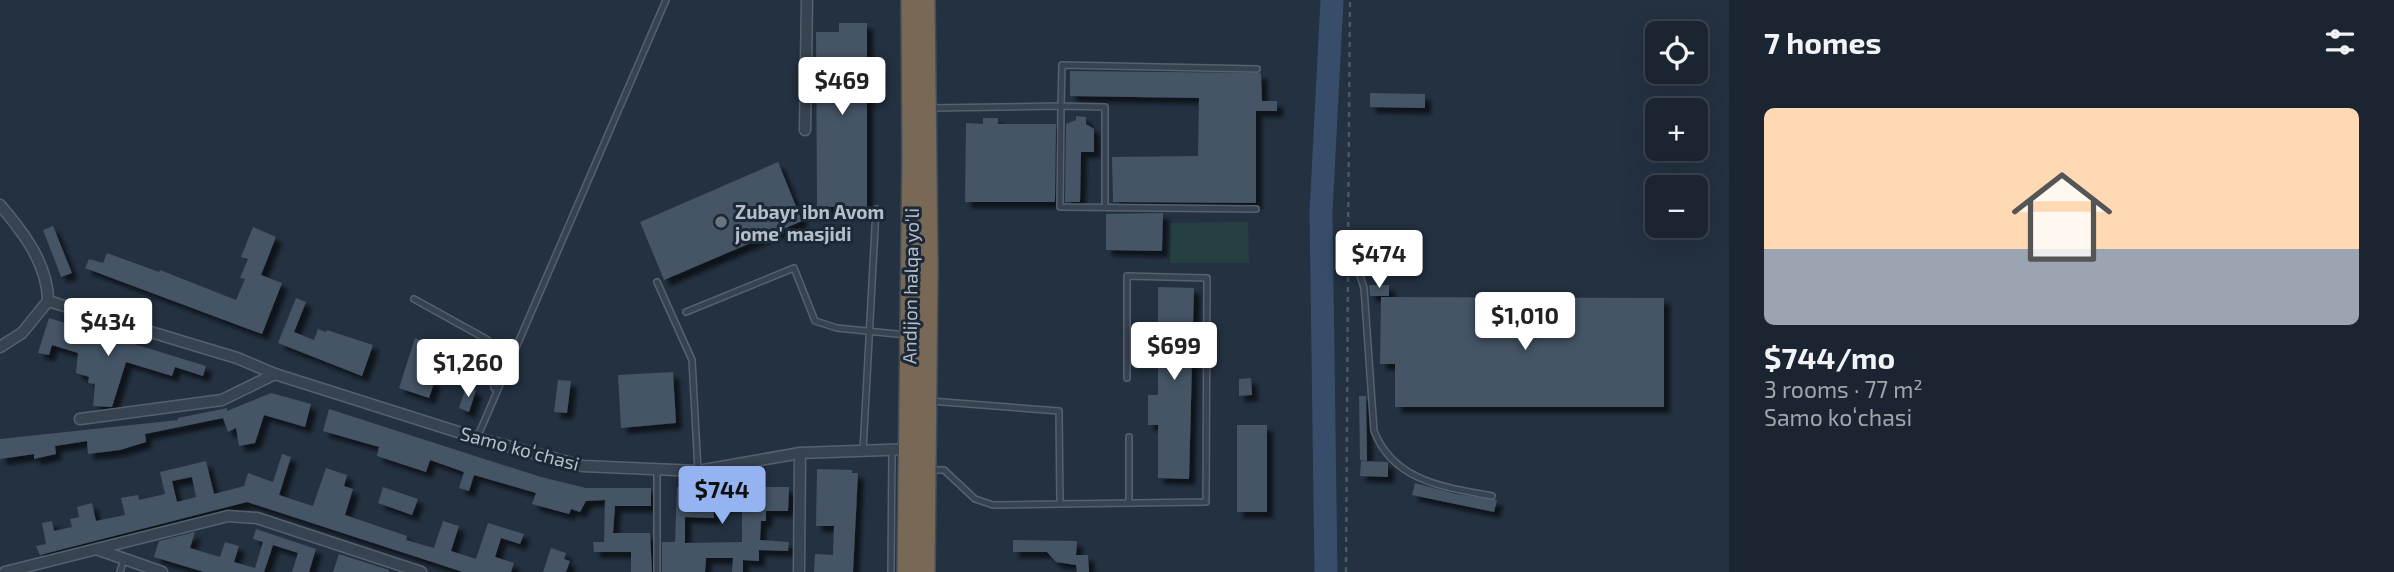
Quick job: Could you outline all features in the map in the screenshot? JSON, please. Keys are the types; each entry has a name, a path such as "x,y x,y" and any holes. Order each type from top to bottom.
{"highway":[{"name":"Andijon halqa yo‘li","path":"907,572 911,0"},
{"name":"Andijon halqa yo‘li","path":"908,449 926,401 925,0"},
{"name":"Andijon halqa yo‘li","path":"908,449 926,470 925,572"}],"street":[{"path":"805,130 807,0"},
{"path":"0,205 38,258 48,286 48,301 22,333 0,347"},
{"name":"Samo koʻchasi","path":"48,301 237,358 275,373 477,438 583,466 698,471 800,453 908,449"},
{"path":"80,419 222,400 275,373"},
{"path":"799,572 800,453"},
{"path":"5,572 228,516 247,518 421,572"},
{"path":"99,550 163,572"}],"lane":[{"path":"477,438 666,0"},
{"path":"1256,69 1062,65 1060,207 1256,209"},
{"path":"927,108 1105,107 1105,207"},
{"path":"863,451 876,209"},
{"path":"1348,255 1358,269 1364,288 1374,431 1380,446 1411,476 1438,485 1492,496"},
{"path":"686,312 794,268 815,321 869,332 909,335"},
{"path":"926,470 944,470 975,499 993,505 1206,502 1208,278 1127,276 1127,378"},
{"path":"657,282 692,360 698,471"},
{"path":"414,299 488,340 495,391"},
{"path":"926,401 1059,411 1060,504"},
{"path":"1129,437 1129,503"},
{"path":"891,572 908,449"},
{"path":"657,468 657,572"},
{"path":"120,572 124,559"}],"path":[{"path":"1346,572 1350,0"}],"green space":[{"path":"1248,222 1249,263 1170,263 1170,223"}],"building":[{"path":"839,23 867,23 867,207 817,207 816,32 839,32"},
{"path":"1070,71 1261,73 1262,101 1277,101 1277,111 1256,111 1256,203 1113,202 1112,157 1198,156 1199,98 1070,96"},
{"path":"1370,93 1425,94 1425,108 1370,107"},
{"path":"1076,116 1086,117 1086,124 1094,129 1094,152 1081,152 1080,202 1065,202 1066,124 1076,120"},
{"path":"983,118 998,118 998,124 1056,124 1055,202 965,202 966,123 983,124"},
{"name":"Zubayr ibn Avom jome' masjidi","path":"778,162 802,221 664,280 640,222"},
{"path":"1163,213 1162,251 1106,250 1106,214"},
{"path":"53,226 72,273 61,277 43,230"},
{"path":"253,227 276,237 261,275 282,283 262,334 85,268 89,259 103,263 107,253 159,272 160,270 236,300 245,279 240,278 248,259 241,257"},
{"path":"1373,248 1383,248 1383,266 1374,266"},
{"path":"1369,285 1389,285 1389,296 1370,296"},
{"path":"1158,287 1194,288 1189,479 1158,478 1158,425 1148,425 1148,395 1158,395"},
{"path":"1381,297 1664,298 1664,407 1395,407 1395,364 1380,364"},
{"path":"296,298 306,302 294,332 314,340 318,329 327,330 373,345 362,376 278,343"},
{"path":"49,318 206,366 203,376 175,367 172,376 126,362 112,407 93,406 95,384 88,383 89,377 76,373 78,353 52,345 49,355 38,353"},
{"path":"415,338 432,344 421,375 435,380 429,398 399,388"},
{"path":"673,372 676,423 621,428 618,375"},
{"path":"1251,378 1252,395 1239,396 1239,379"},
{"path":"558,380 571,381 567,413 554,412"},
{"path":"466,387 476,390 469,412 459,408"},
{"path":"271,393 311,404 305,427 264,415 255,443 239,446 236,428 228,432 223,418 145,434 146,442 120,450 88,454 87,441 55,446 56,454 34,459 34,454 0,459 0,439 178,420 227,408 227,411"},
{"path":"1359,396 1366,396 1367,461 1360,460"},
{"path":"329,409 541,477 586,488 651,488 651,506 615,506 613,533 650,533 652,572 631,572 631,552 594,552 593,542 604,542 605,500 586,501 580,512 571,509 569,514 532,504 536,493 474,475 469,491 459,488 464,472 430,460 426,472 377,456 379,447 323,431"},
{"path":"1237,425 1267,425 1267,512 1237,512"},
{"path":"282,454 291,457 279,495 313,506 326,468 347,475 344,486 353,489 345,515 407,536 406,540 434,548 443,521 459,526 451,551 476,559 488,523 524,534 520,544 501,538 495,557 514,563 511,572 463,572 247,502 40,555 36,546 46,544 42,523 52,521 54,531 72,527 70,519 79,517 77,507 92,503 96,521 125,515 121,498 138,495 139,500 165,494 160,472 206,461 214,494 244,486 248,473 273,482","holes":["192,477 196,497 177,502 172,481"]},
{"path":"1361,461 1388,462 1388,477 1360,476"},
{"path":"817,469 852,470 852,473 858,473 853,572 814,572 815,554 833,555 834,526 816,526"},
{"path":"1415,483 1456,494 1497,500 1494,512 1412,495"},
{"path":"383,487 418,499 412,515 378,503"},
{"path":"677,487 789,487 788,511 766,511 766,521 761,521 760,540 789,542 788,551 759,550 759,561 743,560 743,572 732,572 733,558 706,558 705,572 662,572 662,542 675,542","holes":["714,504 742,505 742,542 685,543 685,517 714,518"]},
{"path":"256,529 316,549 309,572 292,572 298,553 273,545 264,572 204,572 154,557 159,541 195,532 190,548 220,557 225,542 239,546 234,562 255,568 263,542 253,539"},
{"path":"1013,540 1077,541 1076,555 1088,555 1089,572 1077,572 1076,565 1056,562 1047,552 1013,552"},
{"path":"551,548 566,553 564,559 570,561 566,572 543,572"},
{"path":"339,554 389,570 389,572 333,572"}],"waterway":[{"path":"1326,572 1321,212 1332,0"}],"place":[{"name":"Zubayr ibn Avom jome' masjidi","path":"721,222"}]}
